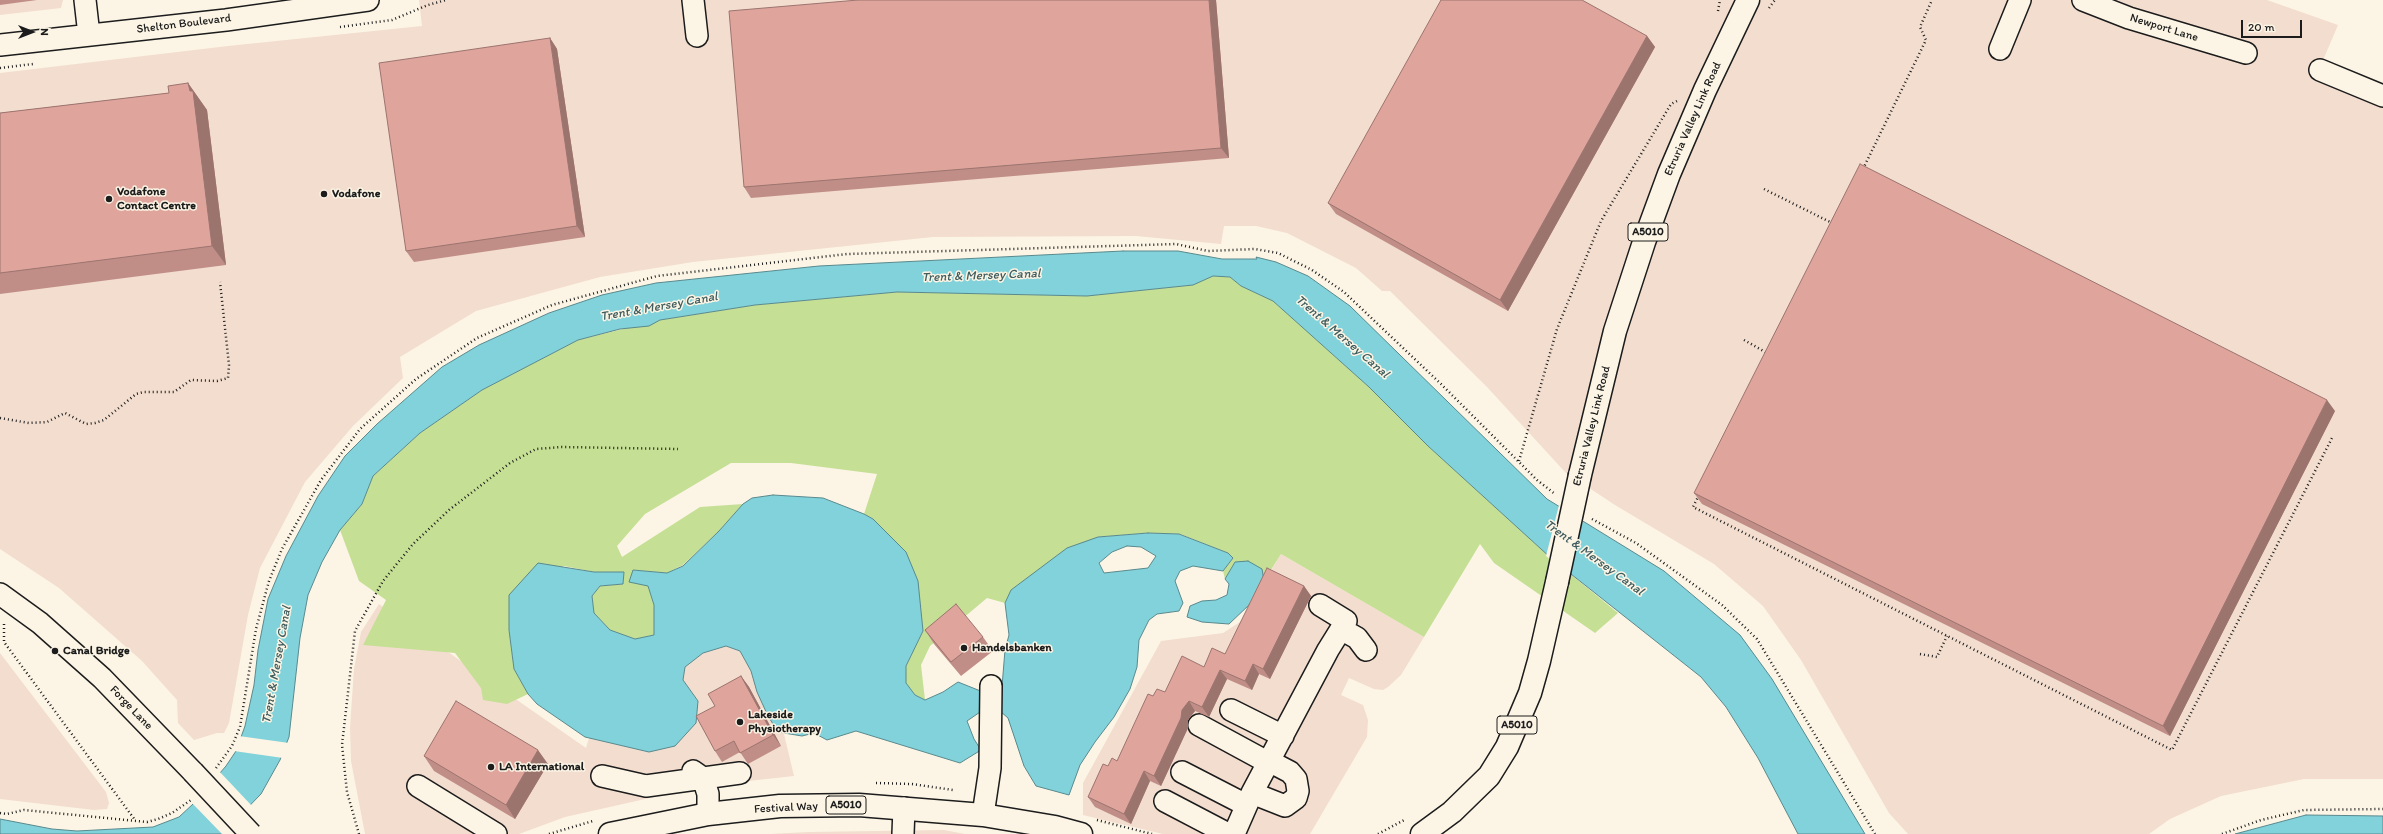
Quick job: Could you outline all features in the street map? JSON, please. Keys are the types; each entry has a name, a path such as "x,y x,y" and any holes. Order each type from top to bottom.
{"main road":[{"name":"Etruria Valley Link Road","path":"1417,825 1452,812 1488,776 1507,747 1527,700 1539,661 1580,475 1615,331 1644,242 1669,174 1705,90 1748,0"},
{"name":"Festival Way","path":"610,834 708,814 780,806 859,805 983,815 1048,826 1081,834"}],"street":[{"path":"85,0 89,35"},
{"name":"Shelton Boulevard","path":"0,45 368,0"},
{"path":"693,0 697,36"},
{"path":"2000,49 2020,0"},
{"name":"Newport Lane","path":"2083,0 2129,18 2246,53"},
{"path":"2320,70 2383,96"},
{"name":"Forge Lane","path":"0,594 40,623 102,678 251,834"},
{"path":"1234,834 1249,799 1346,621 1320,605"},
{"path":"1341,629 1357,638 1366,650"},
{"path":"983,815 990,768 991,686"},
{"path":"1231,710 1283,736"},
{"path":"1182,772 1249,799 1285,806 1296,798 1298,786 1296,779 1290,772 1199,725"},
{"path":"602,776 646,786 698,774 740,773"},
{"path":"698,774 708,794 708,814"},
{"path":"418,786 496,834"},
{"path":"1165,801 1228,834"},
{"path":"903,834 904,808"}],"path":[{"path":"392,20 428,5 446,0"},
{"path":"1860,174 1926,40 1920,27 1932,0"},
{"path":"1518,461 1557,329 1601,222 1671,104 1678,100"},
{"path":"1764,189 1835,224"},
{"path":"215,769 232,746 240,727 256,629 269,581 282,549 321,480 360,428 416,379 477,338 552,305 657,276 855,254 1176,244 1208,251 1255,249 1278,253 1312,270 1344,292 1441,384 1537,480 1559,497"},
{"path":"0,418 29,423 47,422 65,413 86,424 95,423 104,420 136,394 144,392 174,392 191,380 217,381 228,378 229,364 220,282"},
{"path":"1744,340 1770,354"},
{"path":"1700,493 1693,507 2172,750 2332,438"},
{"path":"359,834 347,792 342,745 355,631 383,580 413,544 449,510 510,463 536,449 562,447 678,449"},
{"path":"1589,518 1636,542 1722,604 1757,639 1875,834"},
{"path":"4,622 4,642 135,820"},
{"path":"1920,654 1936,657 1947,636"},
{"path":"0,813 7,814 24,810 135,820 158,820 194,798"},
{"path":"2222,834 2261,820 2304,810 2383,809"},
{"path":"1378,834 1417,825"}],"shaded area":[{"path":"0,0 63,0 61,8 0,15"},
{"path":"419,0 2267,0 2338,25 2315,79 2383,107 2383,779 2304,779 2221,796 2170,819 2149,834 1908,834 1889,813 1801,660 1763,606 1714,564 1615,505 1565,472 1487,387 1390,291 1382,291 1356,268 1287,233 1256,226 1224,226 1221,244 1136,236 933,237 693,262 600,277 476,311 400,357 403,378 353,426 305,482 260,568 248,615 229,723 224,733 217,733 194,740 178,723 177,700 142,661 59,588 0,549 0,73 228,46 422,26"},
{"path":"1281,554 1424,637 1401,675 1383,690 1374,689 1349,678 1341,695 1363,705 1368,720 1367,737 1310,834 1163,834 1083,815 1083,783 1161,641 1223,633 1240,622"},
{"name":"LA International","path":"379,604 586,748 589,738 649,752 698,701 683,680 685,666 703,653 726,646 740,651 751,671 757,692 768,716 778,732 784,734 794,776 739,782 672,793 565,817 519,834 365,834 351,761 350,728 354,669 361,632"},
{"path":"0,653 106,792 109,803 107,809 94,810 0,799"},
{"path":"944,830 965,834 770,834 809,832"}],"green space":[{"path":"1212,276 1230,277 1241,286 1273,301 1369,387 1428,446 1552,559 1618,613 1595,633 1494,563 1480,544 1424,637 1281,554 1264,581 1235,562 1225,579 1223,571 1233,558 1228,553 1180,534 1148,533 1098,537 1011,590 1005,603 987,598 930,646 921,665 925,700 915,695 906,683 906,666 923,631 873,519 864,514 877,474 791,463 731,463 645,514 617,546 622,557 700,507 743,504 719,531 683,565 667,573 633,570 648,586 654,606 654,635 635,639 610,630 594,613 592,596 600,586 623,584 624,572 594,572 564,566 509,595 509,630 514,669 528,694 507,704 483,700 481,688 455,653 363,645 386,600 359,581 340,530 362,504 373,476 420,433 482,390 578,340 660,320 755,305 897,292 1087,296 1193,285"}],"water":[{"name":"Trent & Mersey Canal","path":"1123,251 1178,251 1222,259 1257,259 1256,257 1276,262 1308,276 1350,306 1547,499 1664,571 1740,635 1772,679 1865,834 1798,834 1758,758 1726,707 1701,677 1552,559 1428,446 1369,387 1273,301 1241,286 1230,277 1213,276 1193,285 1087,296 897,292 755,305 660,320 649,326 620,329 578,340 482,390 420,433 373,476 362,504 340,530 322,562 308,595 300,638 289,737 280,760 261,794 222,834 0,834 0,819 52,829 77,831 153,827 179,817 193,804 226,766 236,751 245,726 254,685 258,650 268,599 286,556 318,496 345,456 377,424 442,367 479,345 549,313 602,295 656,283 819,266"},
{"path":"773,495 823,498 864,514 873,519 906,552 918,581 923,631 906,666 906,683 915,695 925,700 943,692 958,682 983,692 983,710 967,721 974,739 981,750 960,763 856,731 827,740 814,733 802,736 778,732 768,716 757,692 751,671 740,651 726,646 703,653 685,667 683,680 698,701 696,723 675,746 649,752 585,737 537,704 528,694 514,669 509,630 509,595 538,563 594,572 624,572 623,584 600,586 592,596 594,613 610,630 635,639 654,635 654,605 648,586 629,582 633,570 667,573 683,566 719,531 743,504 752,498"},
{"path":"1148,533 1179,534 1228,553 1233,558 1223,571 1193,566 1180,571 1175,581 1183,603 1179,611 1157,614 1149,620 1139,640 1137,667 1130,689 1114,717 1080,765 1069,795 1036,786 1024,766 1008,718 1000,711 1005,650 1009,635 1005,603 1011,590 1067,548 1098,537","holes":["1127,546 1141,547 1156,556 1148,568 1104,573 1099,563 1112,552"]},
{"path":"1248,561 1262,569 1264,581 1249,605 1229,624 1202,622 1187,617 1190,606 1202,601 1216,600 1227,595 1229,584 1225,579 1235,562"},
{"path":"2306,815 2383,816 2383,834 2235,834"}],"pier":[{"path":"1559,505 1583,520 1569,576 1546,556"},
{"path":"239,736 289,743 283,758 234,751"},
{"path":"219,771 252,806 224,834 222,834 192,803"}],"building":[{"path":"858,0 1209,0 1221,148 744,187 729,11"},
{"path":"1441,0 1582,0 1647,36 1500,300 1328,203"},
{"path":"550,38 577,226 406,251 379,63"},
{"name":"Vodafone Contact Centre","path":"188,83 190,91 193,91 212,246 0,273 0,113 169,93 168,86"},
{"path":"1860,164 2327,400 2163,726 1694,493"},
{"path":"1267,568 1304,586 1263,669 1253,664 1245,681 1220,670 1202,707 1189,701 1182,710 1181,718 1154,776 1144,771 1124,814 1088,797 1103,764 1108,766 1112,758 1117,761 1148,694 1153,696 1157,689 1165,692 1182,656 1204,667 1212,648 1225,654"},
{"path":"956,604 983,637 951,662 925,630"},
{"name":"Lakeside Physiotherapy","path":"741,676 773,735 740,753 734,741 715,751 696,716 715,706 708,694"},
{"name":"LA International","path":"456,701 538,750 506,805 424,756"}],"place":[{"name":"Vodafone","path":"324,194"},
{"name":"Vodafone Contact Centre","path":"109,199"},
{"name":"Handelsbanken","path":"964,648"},
{"name":"Canal Bridge","path":"55,651"},
{"name":"Lakeside Physiotherapy","path":"740,722"},
{"name":"LA International","path":"491,767"}]}
